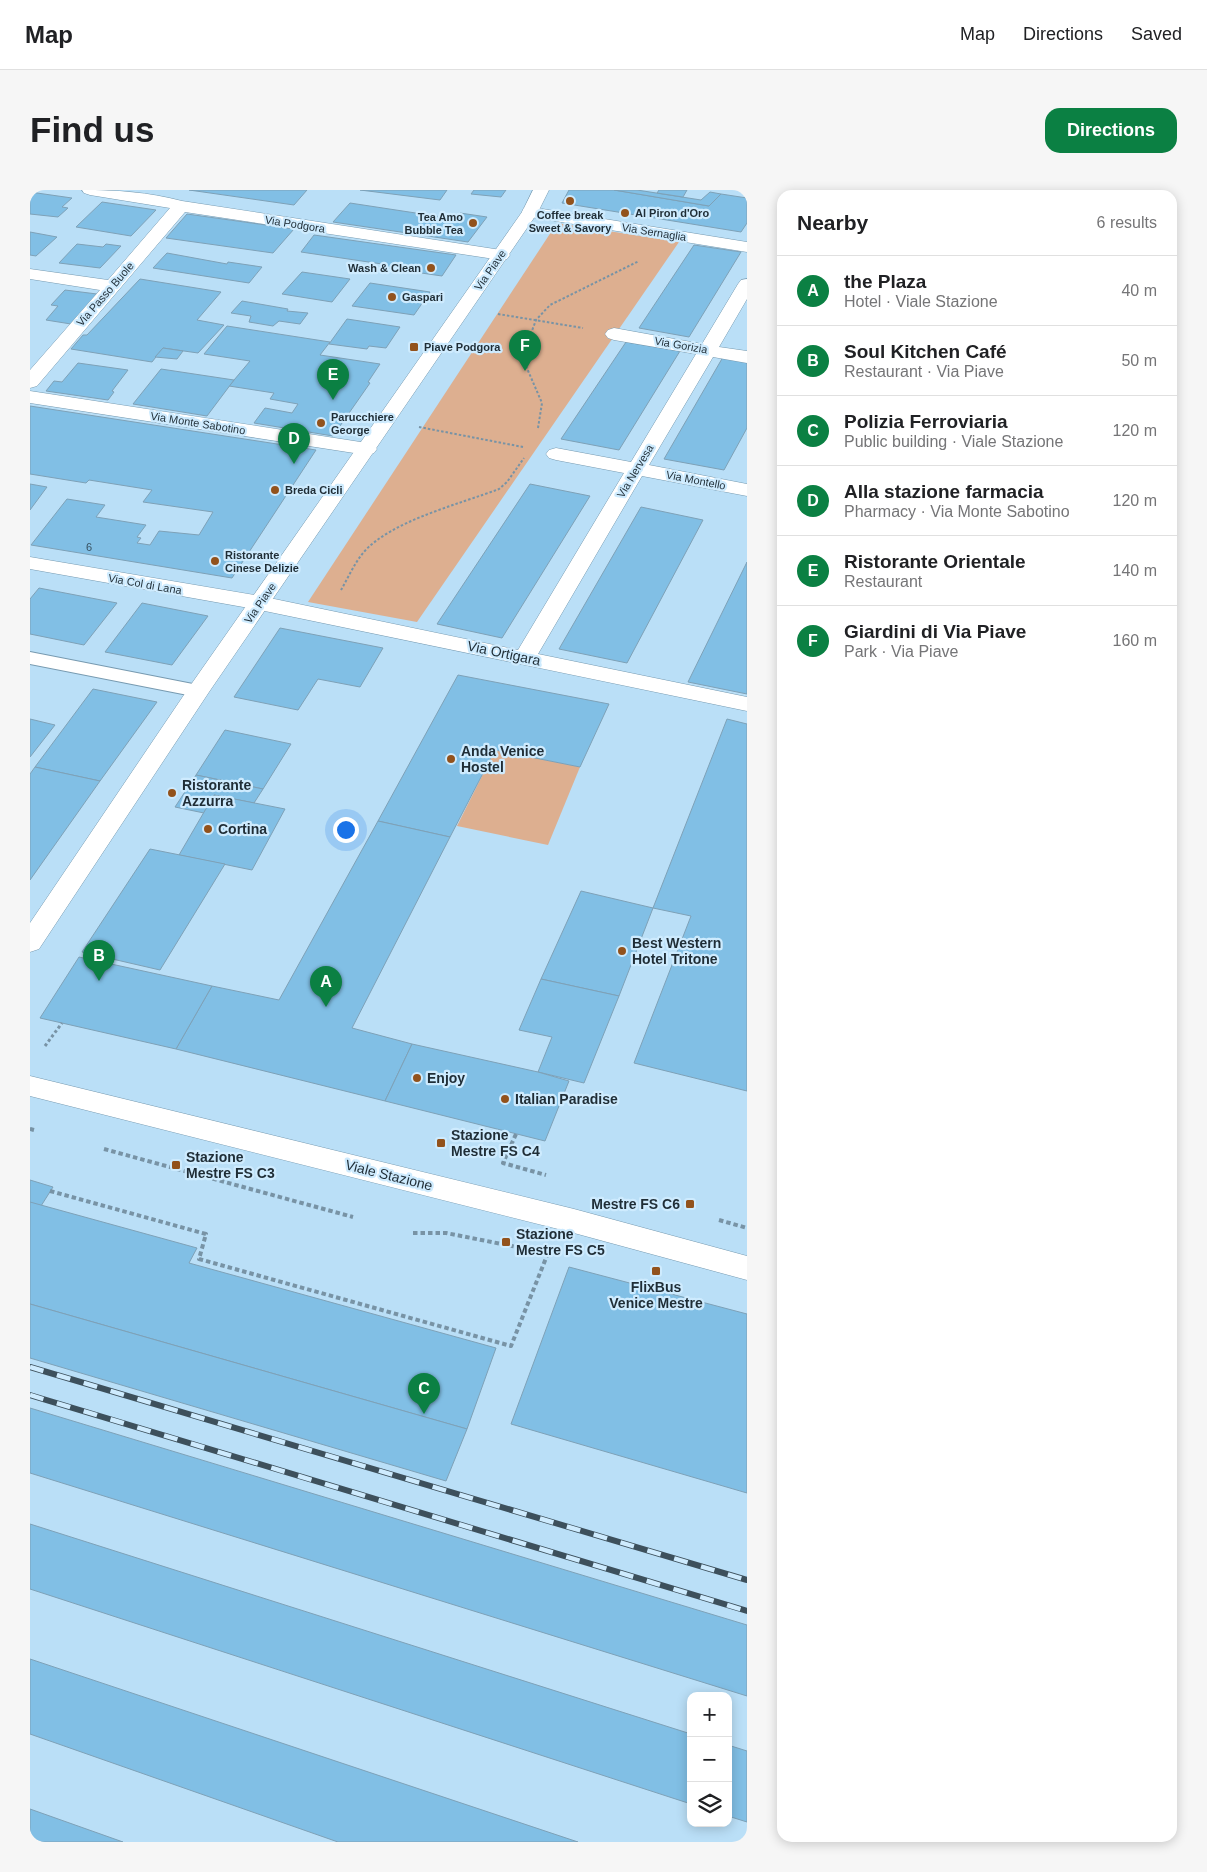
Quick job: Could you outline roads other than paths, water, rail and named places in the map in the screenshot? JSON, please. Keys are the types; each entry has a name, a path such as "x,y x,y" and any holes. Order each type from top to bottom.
{"street":[{"name":"Via Podgora","path":"90,190 158,200 181,206 501,255"},
{"name":"Via Piave","path":"30,943 198,691 501,255 530,212 541,190"},
{"name":"Via Passo Buole","path":"30,382 181,206"},
{"name":"Via Sernaglia","path":"530,212 746,246"},
{"path":"30,274 112,286"},
{"name":"Via Nervesa","path":"524,658 747,284"},
{"name":"Via Gorizia","path":"614,334 747,357"},
{"name":"Via Monte Sabotino","path":"30,397 367,449"},
{"name":"Via Montello","path":"556,454 747,490"},
{"name":"Via Col di Lana","path":"30,563 260,603"},
{"name":"Via Ortigara","path":"260,603 747,704"},
{"name":"Viale Stazione","path":"30,1086 574,1221 747,1268"}],"lane":[{"path":"30,658 198,691"}],"railway":[{"path":"30,1367 747,1580"},
{"path":"30,1395 747,1611"}],"place":[{"name":"Coffee break Sweet & Savory","path":"570,201"},
{"name":"Al Piron d'Oro","path":"625,213"},
{"name":"Tea Amo Bubble Tea","path":"473,223"},
{"name":"Wash & Clean","path":"431,268"},
{"name":"Gaspari","path":"392,297"},
{"name":"Piave Podgora","path":"414,347"},
{"name":"Giardini di Via Piave","path":"525,371"},
{"name":"Ristorante Orientale","path":"333,400"},
{"name":"Parucchiere George","path":"321,423"},
{"name":"Alla stazione farmacia","path":"294,464"},
{"name":"Breda Cicli","path":"275,490"},
{"name":"Ristorante Cinese Delizie","path":"215,561"},
{"name":"Anda Venice Hostel","path":"451,759"},
{"name":"Ristorante Azzurra","path":"172,793"},
{"name":"Cortina","path":"208,829"},
{"name":"Best Western Hotel Tritone","path":"622,951"},
{"name":"Soul Kitchen Café","path":"99,981"},
{"name":"the Plaza","path":"326,1007"},
{"name":"Enjoy","path":"417,1078"},
{"name":"Italian Paradise","path":"505,1099"},
{"name":"Stazione Mestre FS C4","path":"441,1143"},
{"name":"Stazione Mestre FS C3","path":"176,1165"},
{"name":"Mestre FS C6","path":"690,1204"},
{"name":"Stazione Mestre FS C5","path":"506,1242"},
{"name":"FlixBus Venice Mestre","path":"656,1271"},
{"name":"Polizia Ferroviaria","path":"424,1414"}]}
